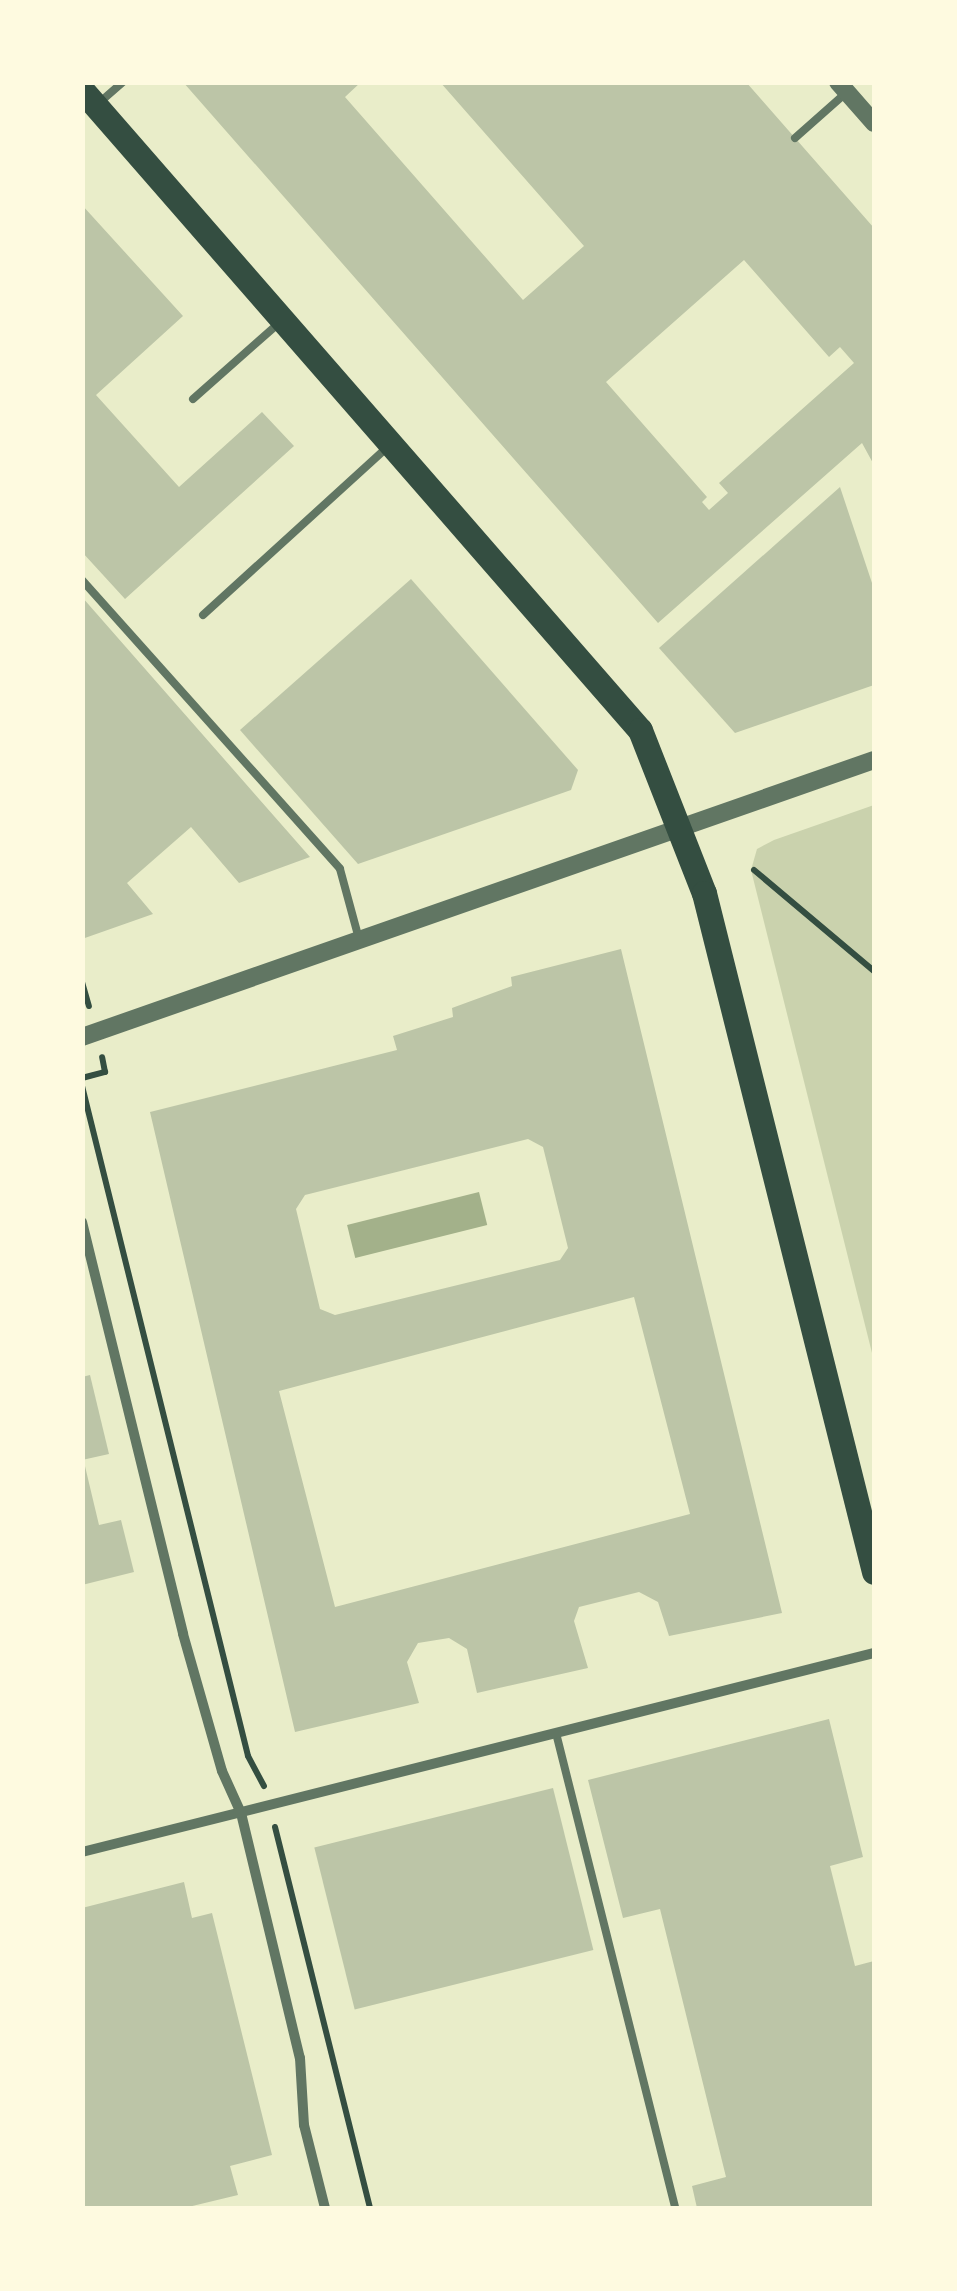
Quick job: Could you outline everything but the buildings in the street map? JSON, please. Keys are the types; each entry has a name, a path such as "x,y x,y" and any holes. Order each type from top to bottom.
{"main road":[{"path":"87,104 283,319 640,730 683,826 874,1572"}],"street":[{"path":"843,87 874,123"},
{"path":"82,1036 874,760"},
{"path":"82,1222 183,1634 222,1772 242,1813 300,2058 304,2126 325,2208"},
{"path":"82,1852 874,1653"}],"lane":[{"path":"87,104 124,82"},
{"path":"795,138 843,87"},
{"path":"194,399 283,319"},
{"path":"203,614 392,443"},
{"path":"82,580 340,869 360,940"},
{"path":"556,1733 676,2208"}],"path":[{"path":"754,870 874,971"},
{"path":"82,1086 248,1756 269,1806 370,2208"}],"shaded area":[{"path":"874,805 874,1361 751,870 757,849 774,840"},
{"path":"479,1192 487,1225 355,1258 347,1225"}]}
